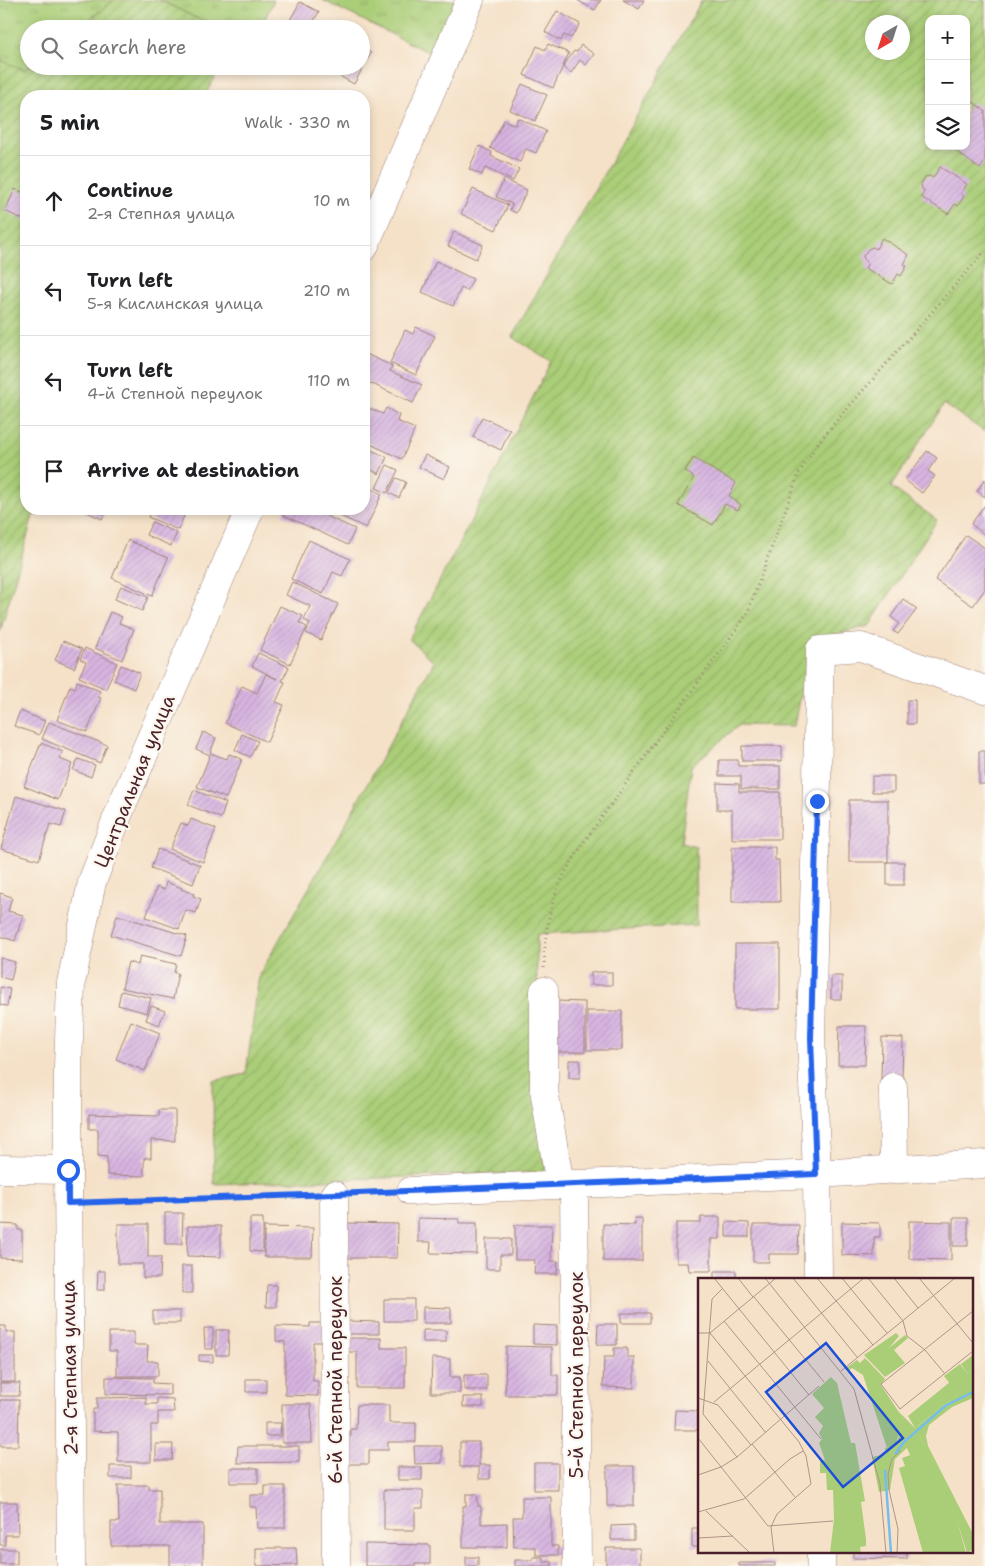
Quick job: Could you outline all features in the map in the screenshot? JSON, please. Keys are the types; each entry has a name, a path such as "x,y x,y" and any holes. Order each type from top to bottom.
{"street":[{"path":"370,233 470,0"},
{"name":"Центральная улица","path":"68,1170 68,1067 71,983 92,882 126,796 247,515"},
{"path":"818,1278 811,1038 820,650 861,647 985,690"},
{"name":"5-й Степной переулок","path":"544,991 544,1090 567,1185 577,1566"},
{"path":"893,1087 894,1170"},
{"path":"411,1190 816,1174 985,1164"},
{"path":"0,1169 68,1170"},
{"name":"2-я Степная улица","path":"68,1170 71,1566"},
{"name":"6-й Степной переулок","path":"334,1194 336,1566"}],"path":[{"path":"544,991 545,948 549,914 562,879 584,842 747,614 799,472 820,440 985,251"},
{"path":"68,1203 411,1190"}],"green space":[{"path":"0,0 114,0 88,20 20,20 20,68 0,60"},
{"path":"114,0 160,0 200,20 88,20"},
{"path":"160,0 274,0 264,20 200,20"},
{"path":"322,0 480,0 452,64 370,24 370,20 363,20"},
{"path":"702,0 985,0 985,432 944,404 891,487 937,520 869,626 810,641 794,726 739,725 691,766 681,843 696,847 697,925 537,934 536,1086 546,1172 214,1184 213,1081 246,1074 259,975 341,832 434,662 409,639 483,498 551,361 512,337"},
{"path":"0,60 20,68 20,75 216,75 208,90 20,90 20,515 33,515 0,632"}],"building":[{"path":"577,0 601,0 595,10"},
{"path":"623,0 644,0 639,9"},
{"path":"300,2 319,12 314,20 290,20"},
{"path":"557,11 580,24 571,38 564,35 561,41 545,32"},
{"path":"548,44 569,53 553,88 524,75 537,46 545,50"},
{"path":"581,45 594,54 586,65 580,60 571,73 563,67 574,51 577,52"},
{"path":"338,75 359,75 354,84"},
{"path":"522,84 547,95 535,121 510,110"},
{"path":"973,102 985,111 985,161 980,169 954,150 970,150 970,106"},
{"path":"518,118 546,131 536,153 526,149 520,162 490,148 504,120 515,125"},
{"path":"479,146 492,152 491,156 519,169 513,181 485,168 482,175 469,169"},
{"path":"940,167 967,184 961,194 964,196 958,206 955,204 948,214 921,197 925,191 922,189 921,184 925,177 930,176 933,178"},
{"path":"504,179 527,190 516,213 510,210 512,204 496,197"},
{"path":"15,189 20,191 20,218 5,211"},
{"path":"473,189 508,205 496,230 461,214"},
{"path":"454,232 483,245 476,259 448,246"},
{"path":"882,238 909,255 904,264 907,266 901,276 898,274 892,284 865,268 868,263 863,256 868,249 873,247 876,249"},
{"path":"436,261 473,279 467,291 461,288 453,306 422,292"},
{"path":"416,327 435,336 416,375 390,363 405,330 413,334"},
{"path":"370,356 392,366 390,371 422,385 413,403 370,383"},
{"path":"370,408 383,414 386,408 399,415 397,421 415,429 402,459 370,444"},
{"path":"482,417 510,430 501,450 473,437"},
{"path":"370,450 387,457 379,474 370,469"},
{"path":"927,451 937,458 928,471 935,476 922,493 905,480"},
{"path":"425,455 450,467 444,479 419,467"},
{"path":"693,458 736,483 729,496 741,505 738,510 725,504 713,525 678,505 694,477 685,471"},
{"path":"387,465 398,470 387,493 376,488"},
{"path":"396,478 406,482 399,498 389,493"},
{"path":"985,479 985,497 977,491"},
{"path":"370,488 382,494 366,528 338,515 370,515"},
{"path":"985,505 985,535 971,524"},
{"path":"93,515 104,515 102,519"},
{"path":"149,515 184,515 178,530 148,517"},
{"path":"283,515 324,515 355,529 348,545"},
{"path":"152,522 177,533 171,546 146,535"},
{"path":"966,535 985,548 985,589 973,606 935,580"},
{"path":"128,540 168,558 152,596 112,578"},
{"path":"309,540 350,559 342,576 333,572 323,594 291,579"},
{"path":"292,582 338,604 321,640 306,633 310,623 304,620 310,606 286,595"},
{"path":"121,586 148,597 142,611 115,599"},
{"path":"903,599 917,609 898,634 893,631 899,623 891,617"},
{"path":"280,606 303,616 299,623 307,627 290,664 260,650"},
{"path":"110,612 122,617 119,623 134,629 122,660 95,648"},
{"path":"63,641 82,649 74,668 55,660"},
{"path":"85,648 117,663 106,689 79,677 86,662 80,659"},
{"path":"258,653 289,667 282,681 285,682 276,702 284,705 267,742 225,723 242,686 257,693 266,674 277,679 252,666"},
{"path":"121,665 140,673 134,689 114,680"},
{"path":"77,681 100,691 98,697 101,698 87,732 57,720 70,686 75,688"},
{"path":"907,700 915,700 915,724 907,724"},
{"path":"20,711 45,721 39,735 14,726"},
{"path":"49,722 107,745 100,763 42,739"},
{"path":"203,732 216,738 210,753 227,759 229,754 242,759 226,798 197,787 210,755 196,749"},
{"path":"242,734 258,741 250,757 235,750"},
{"path":"41,743 63,752 60,759 72,764 58,800 24,786"},
{"path":"742,746 782,746 782,761 742,761"},
{"path":"979,751 985,751 985,784 979,784"},
{"path":"78,759 95,765 91,777 73,770"},
{"path":"719,760 738,760 738,766 780,766 780,789 741,789 741,776 719,776"},
{"path":"872,776 894,776 894,792 872,792"},
{"path":"717,783 739,784 739,792 780,792 780,839 732,839 732,810 717,810"},
{"path":"194,790 226,803 221,818 188,805"},
{"path":"16,796 66,811 61,827 50,824 39,860 1,849"},
{"path":"849,800 888,800 888,862 849,862"},
{"path":"191,819 216,829 203,862 170,849 181,823 188,826"},
{"path":"732,847 775,847 775,860 779,860 780,902 732,902"},
{"path":"158,849 200,865 193,884 151,868"},
{"path":"887,862 904,862 904,885 887,885"},
{"path":"166,882 182,888 201,899 196,913 186,910 179,929 146,917 157,887 164,890"},
{"path":"0,893 12,897 8,911 23,915 15,941 0,936"},
{"path":"117,915 187,936 181,956 111,935"},
{"path":"735,944 780,944 780,1009 735,1009"},
{"path":"140,956 176,964 174,973 178,973 173,999 122,988 128,962 138,965"},
{"path":"0,958 15,962 11,980 0,977"},
{"path":"591,972 612,972 612,985 591,985"},
{"path":"831,976 842,976 842,999 831,999"},
{"path":"0,987 10,989 7,1006 0,1005"},
{"path":"121,991 151,998 147,1013 118,1005"},
{"path":"556,1001 585,1002 585,1052 556,1052"},
{"path":"151,1006 165,1011 159,1025 146,1020"},
{"path":"587,1011 622,1011 622,1050 587,1050"},
{"path":"131,1021 160,1033 145,1071 116,1059"},
{"path":"839,1026 866,1026 865,1065 838,1065"},
{"path":"882,1037 903,1038 902,1080 881,1080"},
{"path":"569,1060 580,1060 580,1078 569,1078"},
{"path":"159,1110 175,1110 175,1141 151,1140 151,1158 144,1158 144,1176 107,1175 107,1157 98,1156 98,1129 89,1129 89,1114 159,1116"},
{"path":"165,1213 183,1213 182,1244 165,1244"},
{"path":"701,1217 720,1217 720,1239 711,1239 711,1271 689,1271 688,1263 676,1263 676,1223 701,1223"},
{"path":"250,1218 263,1218 263,1252 250,1251"},
{"path":"418,1218 459,1219 459,1223 477,1223 477,1254 430,1253 431,1242 418,1242"},
{"path":"634,1218 642,1218 642,1261 603,1261 603,1224 635,1225"},
{"path":"953,1218 968,1218 968,1246 953,1246"},
{"path":"909,1221 951,1222 951,1260 909,1259"},
{"path":"726,1222 749,1223 749,1237 726,1237"},
{"path":"842,1222 880,1223 880,1237 874,1237 874,1256 842,1255"},
{"path":"347,1223 398,1224 397,1258 347,1258"},
{"path":"0,1224 18,1225 18,1230 22,1230 22,1259 0,1258"},
{"path":"118,1224 148,1224 148,1257 161,1257 160,1278 143,1278 143,1264 118,1264"},
{"path":"515,1225 552,1225 551,1261 558,1261 557,1274 534,1274 535,1260 515,1260"},
{"path":"753,1225 799,1225 798,1254 769,1254 769,1262 753,1262"},
{"path":"188,1226 221,1226 221,1257 187,1256"},
{"path":"264,1227 313,1228 312,1257 264,1257"},
{"path":"486,1239 511,1239 511,1255 500,1255 500,1269 486,1269"},
{"path":"182,1266 192,1266 192,1293 182,1293"},
{"path":"98,1271 105,1271 105,1290 97,1290"},
{"path":"714,1271 736,1271 736,1278 714,1278"},
{"path":"267,1285 276,1285 276,1307 266,1307"},
{"path":"384,1299 414,1299 414,1321 384,1321"},
{"path":"423,1307 451,1308 451,1323 423,1323"},
{"path":"153,1311 180,1311 180,1323 153,1323"},
{"path":"621,1313 650,1313 650,1323 621,1323"},
{"path":"347,1321 379,1322 379,1334 347,1334"},
{"path":"310,1323 324,1323 324,1342 313,1342 313,1381 318,1381 318,1396 285,1395 285,1342 276,1341 276,1326 310,1327"},
{"path":"598,1324 617,1324 617,1345 597,1345"},
{"path":"533,1325 557,1326 557,1345 533,1344"},
{"path":"0,1326 6,1326 6,1332 15,1332 15,1382 0,1382"},
{"path":"204,1328 213,1328 213,1349 205,1349"},
{"path":"216,1330 229,1330 228,1355 216,1355"},
{"path":"423,1330 446,1330 446,1342 423,1342"},
{"path":"109,1332 134,1332 134,1345 148,1345 147,1361 158,1361 158,1376 117,1376 117,1351 109,1351"},
{"path":"348,1338 381,1338 381,1348 405,1348 405,1388 357,1388 357,1352 348,1352"},
{"path":"506,1346 552,1347 552,1375 558,1375 558,1395 505,1395"},
{"path":"614,1348 627,1348 627,1357 634,1357 634,1388 603,1387 604,1357 614,1357"},
{"path":"199,1355 213,1355 213,1362 199,1361"},
{"path":"432,1358 450,1359 450,1377 460,1377 460,1393 431,1393"},
{"path":"464,1375 487,1375 487,1390 464,1390"},
{"path":"106,1377 153,1378 153,1383 170,1384 170,1395 106,1394"},
{"path":"246,1379 266,1379 266,1392 246,1392"},
{"path":"0,1383 20,1383 19,1396 0,1396"},
{"path":"146,1397 146,1404 157,1404 157,1398 173,1399 174,1412 158,1412 158,1425 151,1425 151,1462 118,1462 118,1432 93,1431 93,1409 97,1409 97,1398"},
{"path":"463,1397 483,1397 483,1407 463,1407"},
{"path":"0,1400 19,1400 18,1446 0,1446"},
{"path":"282,1404 311,1404 312,1443 282,1443"},
{"path":"357,1405 389,1405 389,1423 416,1423 416,1442 388,1442 388,1450 369,1450 369,1464 345,1464 345,1436 351,1436 351,1429 356,1429"},
{"path":"675,1410 698,1411 698,1430 674,1430"},
{"path":"265,1423 281,1423 280,1436 265,1436"},
{"path":"460,1442 479,1442 479,1465 490,1465 490,1479 479,1479 479,1467 460,1467"},
{"path":"156,1444 173,1444 172,1460 156,1460"},
{"path":"238,1446 299,1446 299,1462 237,1463"},
{"path":"414,1446 442,1446 442,1463 415,1464"},
{"path":"534,1463 558,1463 558,1490 534,1490"},
{"path":"110,1466 131,1466 131,1478 110,1478"},
{"path":"607,1466 634,1466 634,1506 607,1506"},
{"path":"398,1467 422,1467 422,1480 398,1480"},
{"path":"230,1468 258,1468 258,1483 230,1483"},
{"path":"118,1485 149,1485 149,1489 160,1489 160,1524 203,1524 203,1566 170,1566 170,1546 111,1546 111,1522 119,1522"},
{"path":"265,1486 285,1486 285,1528 257,1528 256,1507 250,1507 250,1495 265,1495"},
{"path":"384,1490 423,1490 423,1508 415,1508 415,1530 384,1530"},
{"path":"466,1494 477,1494 478,1506 481,1506 481,1524 507,1523 507,1547 463,1547 463,1506 466,1506"},
{"path":"522,1497 551,1497 551,1546 558,1546 558,1555 536,1555 536,1547 514,1547 513,1517 522,1517"},
{"path":"0,1502 17,1502 18,1535 5,1535 5,1545 0,1545"},
{"path":"634,1525 634,1540 611,1540 611,1526"},
{"path":"692,1528 698,1528 698,1547 692,1547"},
{"path":"365,1544 430,1545 430,1564 415,1564 415,1566 365,1566"},
{"path":"256,1548 296,1548 297,1565 256,1566"},
{"path":"606,1548 640,1548 640,1566 606,1566"},
{"path":"0,1549 17,1549 17,1564 0,1564"},
{"path":"853,1554 907,1554 907,1559 853,1558"},
{"path":"466,1557 478,1557 478,1566 466,1566"},
{"path":"533,1557 543,1557 543,1562 552,1562 552,1566 515,1566 515,1560 533,1560"},
{"path":"739,1563 775,1563 775,1566 739,1566"}],"route":[{"path":"68,1170 68,1203 816,1174 811,1038 817,801"}]}
